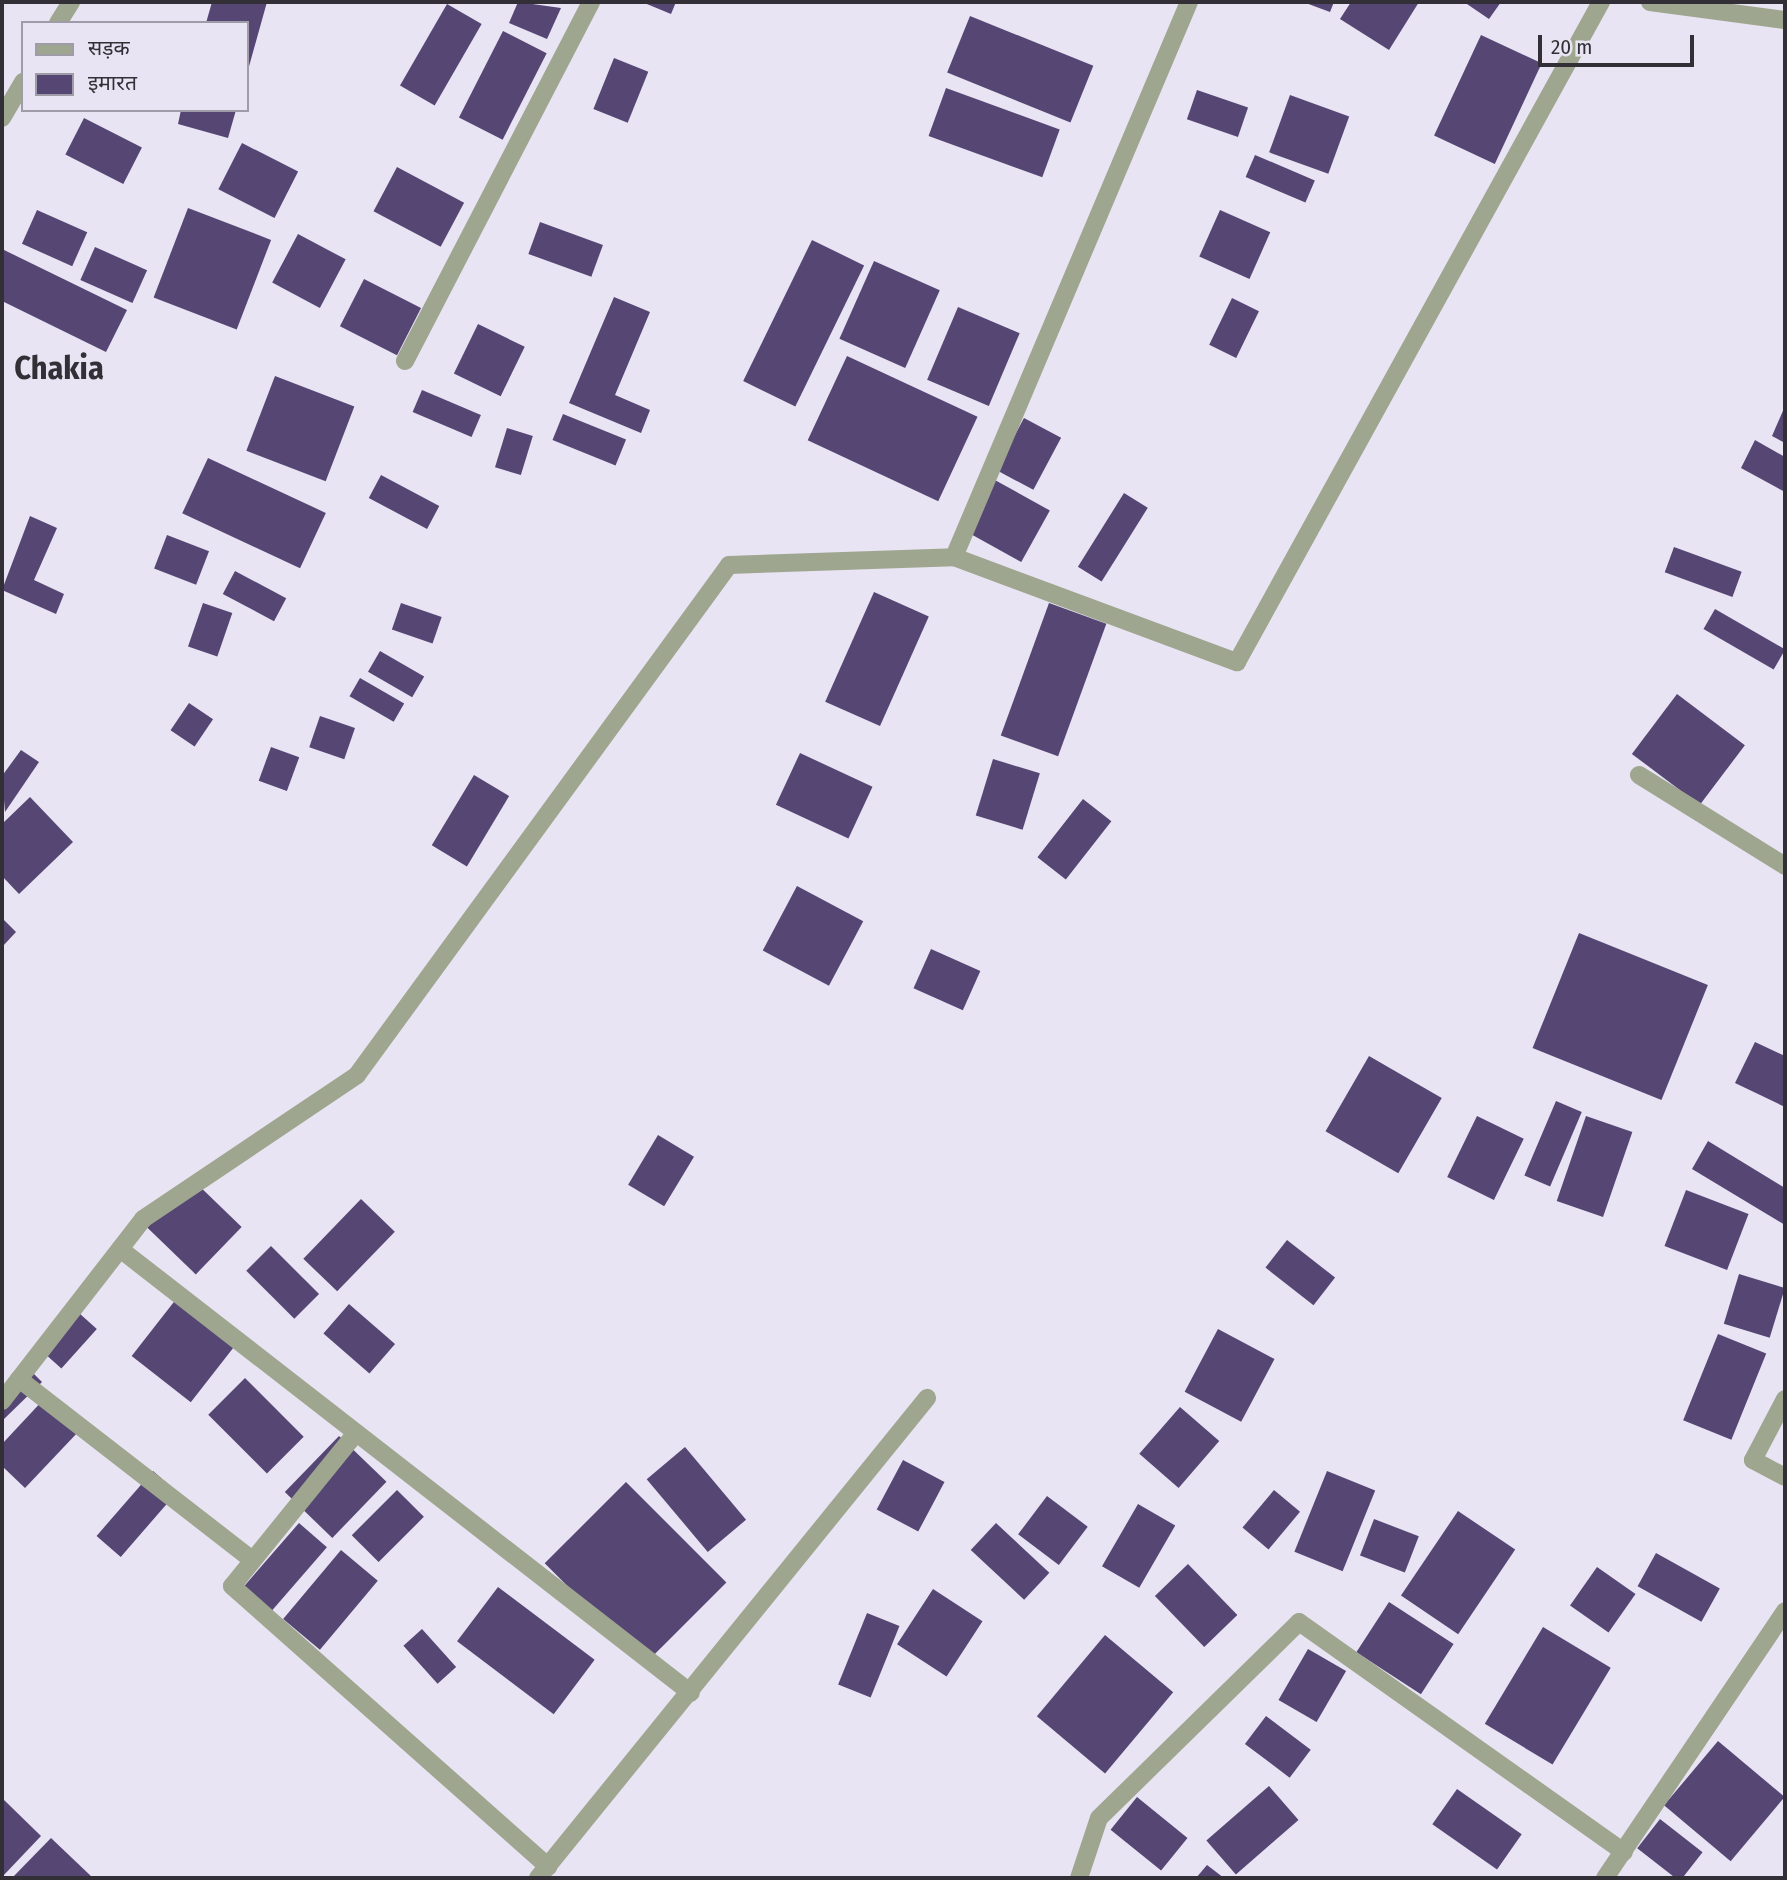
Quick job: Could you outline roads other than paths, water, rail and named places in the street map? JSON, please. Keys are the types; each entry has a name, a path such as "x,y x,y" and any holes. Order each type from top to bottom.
{"street":[{"path":"59,21 71,2"},
{"path":"405,361 591,2"},
{"path":"954,557 1189,2"},
{"path":"2,1401 143,1219 357,1075 729,565 954,557 1237,662 1601,2"},
{"path":"1650,2 1785,20"},
{"path":"2,118 21,85"},
{"path":"1639,775 1785,866"},
{"path":"120,1249 691,1693"},
{"path":"19,1379 253,1560"},
{"path":"356,1433 232,1586 543,1873 927,1398"},
{"path":"1785,1399 1753,1460 1785,1477"},
{"path":"1605,1878 1785,1611"},
{"path":"1079,1878 1099,1818 1299,1622 1624,1852"}],"district":[{"name":"Chakia","path":"59,368"}]}
